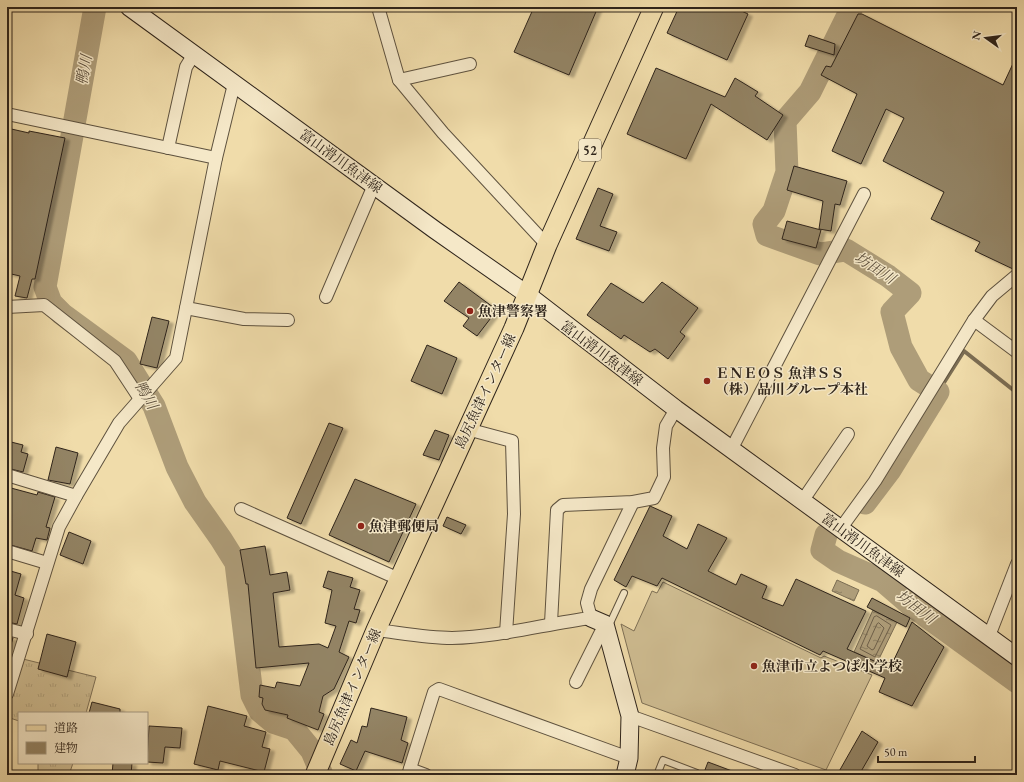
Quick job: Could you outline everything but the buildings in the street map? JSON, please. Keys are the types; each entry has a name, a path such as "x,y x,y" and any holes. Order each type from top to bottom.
{"main road":[{"name":"富山滑川魚津線","path":"129,7 528,295 676,409 732,448 1017,657"},
{"name":"島尻魚津インター線","path":"315,775 376,630 528,295 547,245 654,7"},
{"path":"598,621 630,716 629,758 625,775"}],"street":[{"path":"378,7 399,80 443,133 547,245"},
{"path":"168,148 186,67 194,54"},
{"path":"399,80 470,64"},
{"path":"7,694 11,670 27,634 59,527 119,423 176,358 216,158 234,84"},
{"path":"7,114 216,158"},
{"path":"326,297 374,185"},
{"path":"732,448 864,194"},
{"path":"841,528 875,481 974,320 992,296 1017,275"},
{"path":"7,307 44,305 115,361 140,399"},
{"path":"186,308 244,320 288,320"},
{"path":"974,320 1017,352"},
{"path":"551,623 557,510 563,505 633,502 654,498 664,477 663,448 666,426 676,409"},
{"path":"467,429 512,441 514,514 506,633"},
{"path":"803,500 848,434"},
{"path":"7,475 76,496"},
{"path":"598,621 587,603 591,589 633,502"},
{"path":"241,509 399,578"},
{"path":"7,551 47,563"},
{"path":"989,636 1017,564"},
{"path":"376,630 452,638 506,633 551,623 598,621"},
{"path":"576,682 598,621"},
{"path":"7,629 27,634"},
{"path":"426,775 409,772 434,692 439,689 629,758"},
{"path":"630,716 795,775"}],"lane":[{"path":"598,621 611,620 624,593"},
{"path":"657,775 663,760 697,773 696,775"}],"green space":[{"path":"663,582 821,658 824,656 872,675 826,770 642,703 621,624 634,631 652,591 657,593"},
{"path":"19,658 96,677 86,712 18,712 18,721 7,717 7,694"},
{"path":"38,764 73,764 69,775 38,773"}],"water":[{"path":"837,580 859,590 854,601 832,591"},
{"path":"873,610 897,622 877,663 854,652"}],"waterway":[{"name":"鴨川","path":"95,7 45,287 51,303 62,314 126,361 154,406 177,467 195,502 236,563 252,695 260,711 273,722 294,729 312,751 322,775"},
{"name":"坊田川","path":"852,7 810,92 785,121 787,172 774,211 764,224 767,235 820,254 846,250 888,276 910,293 892,312 901,347 919,380 938,392 890,470 865,503"},
{"path":"938,392 964,351 1017,393"},
{"name":"坊田川","path":"826,535 822,550 838,561 883,581 912,606 1017,682"}],"place":[{"name":"魚津警察署","path":"470,311"},
{"name":"ＥＮＥＯＳ 魚津ＳＳ （株）品川グループ本社","path":"707,381"},
{"name":"魚津郵便局","path":"361,526"},
{"name":"魚津市立よつば小学校","path":"754,666"}]}
